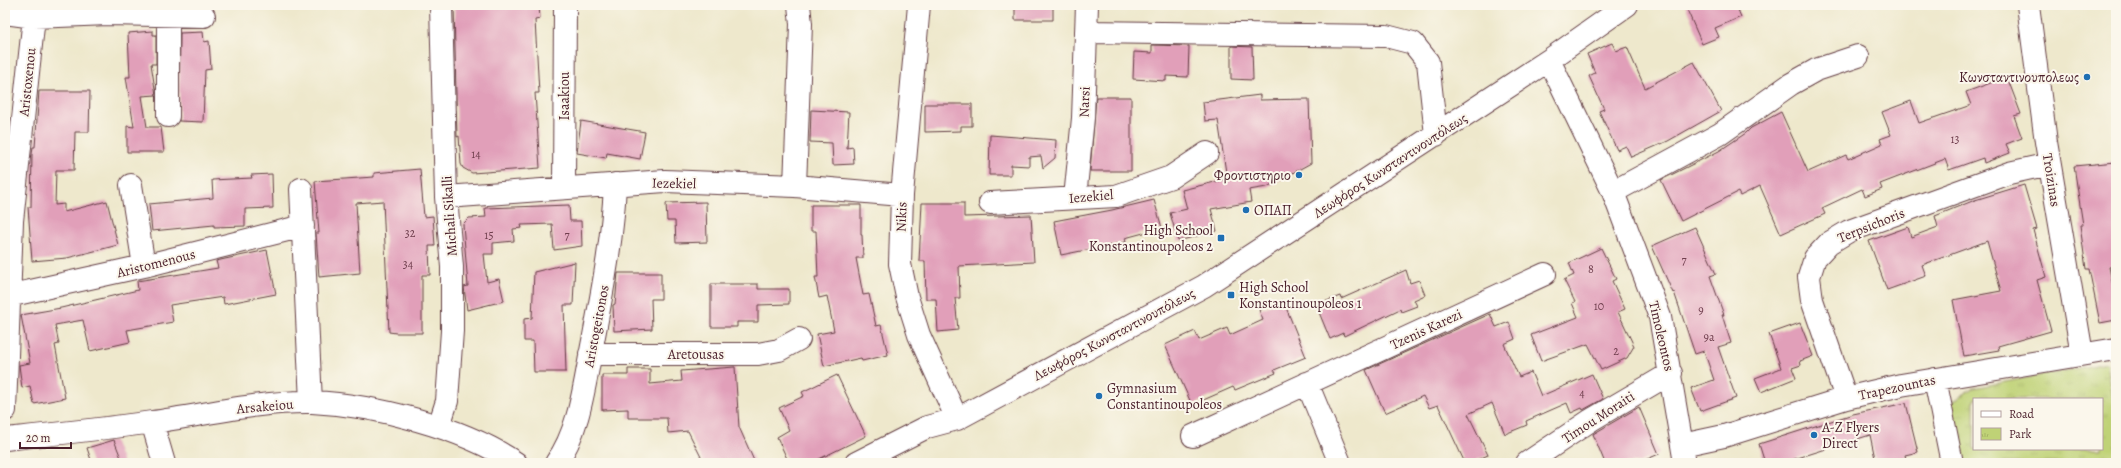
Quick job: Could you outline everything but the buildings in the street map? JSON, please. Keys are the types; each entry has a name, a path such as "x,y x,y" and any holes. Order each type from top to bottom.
{"street":[{"name":"Michali Sikalli","path":"439,426 447,401 452,331 452,267 446,197 441,5"},
{"name":"Isaakiou","path":"564,188 565,5"},
{"path":"795,186 801,24 799,5"},
{"name":"Nikis","path":"919,5 902,195 900,264 907,297 934,371 957,419"},
{"name":"Narsi","path":"1075,198 1084,118 1087,5"},
{"name":"Λεωφόρος Κωνσταντινουπόλεως","path":"890,463 934,439 957,419 1204,286 1549,60 1627,5"},
{"name":"Troizinas","path":"2028,5 2049,164 2082,354"},
{"path":"5,13 34,17 109,10 168,16 204,16"},
{"path":"168,16 168,116"},
{"name":"Aristoxenou","path":"5,410 9,221 34,17"},
{"path":"1086,32 1386,36 1413,43 1428,62 1436,135"},
{"path":"1613,192 1720,134 1791,84 1816,70 1858,56"},
{"name":"Timoleontos","path":"1549,60 1613,192 1660,317 1684,454"},
{"name":"Iezekiel","path":"990,203 1116,196 1171,177 1207,153"},
{"name":"Terpsichoris","path":"1846,398 1812,300 1809,277 1815,258 1829,243 1849,231 2009,173 2033,166 2049,164"},
{"name":"Iezekiel","path":"446,197 665,181 795,186 902,195"},
{"name":"Aristogeitonos","path":"556,463 568,443 582,396 611,246 615,184"},
{"path":"130,185 144,266"},
{"path":"301,189 311,402"},
{"name":"Aristomenous","path":"8,296 144,266 303,226"},
{"name":"Tzenis Karezi","path":"1193,436 1545,274"},
{"name":"Aretousas","path":"590,354 758,354 779,350 799,339"},
{"name":"Trapezountas","path":"1684,454 1724,436 1846,398 1935,379 2116,349"},
{"name":"Timou Moraiti","path":"1530,462 1591,420 1671,373"},
{"path":"1935,379 1952,463"},
{"path":"1307,383 1340,463"},
{"name":"Arsakeiou","path":"5,439 152,422 249,407 311,402 368,409 439,426 481,444 516,463"},
{"name":"Λεωφόρος Κωνσταντινουπόλεως","path":"856,463 927,427 957,419"},
{"path":"152,422 164,463"}],"green space":[{"path":"2107,363 2116,417 2116,463 1961,463 1950,402 1973,388"}],"place":[{"name":"Κωνσταντινουπολεως","path":"2087,77"},
{"name":"Φροντιστηριο","path":"1299,175"},
{"name":"ΟΠΑΠ","path":"1246,210"},
{"name":"High School Konstantinoupoleos 2","path":"1221,238"},
{"name":"High School Konstantinoupoleos 1","path":"1231,295"},
{"name":"Gymnasium Constantinoupoleos","path":"1099,396"},
{"name":"A-Z Flyers Direct","path":"1814,435"}]}
